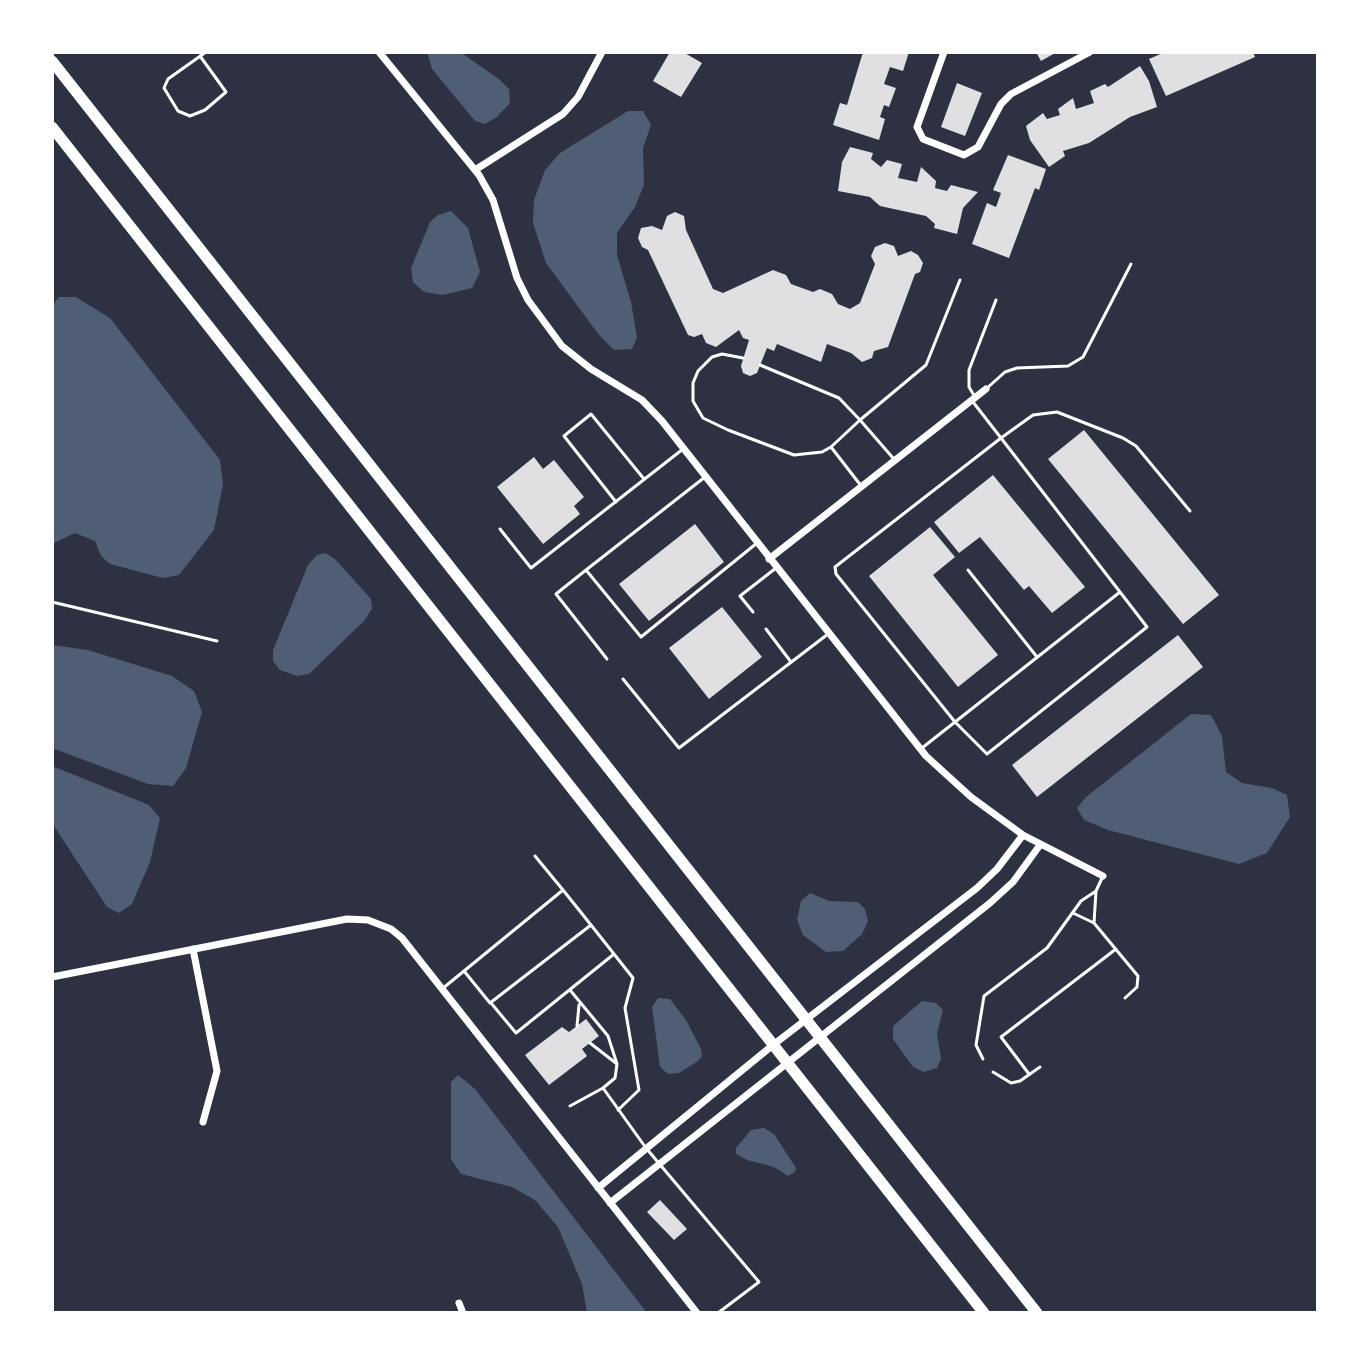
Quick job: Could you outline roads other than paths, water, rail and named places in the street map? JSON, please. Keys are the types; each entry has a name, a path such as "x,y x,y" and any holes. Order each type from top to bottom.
{"main road":[{"path":"52,61 1037,1313"},
{"path":"52,127 984,1313"}],"street":[{"path":"379,52 475,170 493,200 517,278 542,322 562,346 591,369 642,400 920,749 971,797 1023,835 1103,876"},
{"path":"475,170 563,114 578,97 602,52"},
{"path":"944,52 917,127 923,139 964,155 978,147 1001,104 1011,94 1090,52"},
{"path":"769,559 986,389"},
{"path":"598,1188 773,1045 977,888 997,869 1023,835"},
{"path":"610,1203 990,903 1013,882 1040,845"},
{"path":"52,977 347,919 378,922 402,938 697,1313"},
{"path":"193,949 217,1071 203,1122"},
{"path":"459,1303 463,1313"}],"lane":[{"path":"200,56 226,92 205,110 190,116 178,111 164,88 168,79 200,56 206,52"},
{"path":"986,389 1005,372 1017,368 1068,366 1083,357 1131,264"},
{"path":"743,358 722,354 712,357 698,371 693,383 693,401 703,418 794,455 822,452 926,365 960,280"},
{"path":"996,300 969,370 969,387 974,399 1001,438 1147,627 987,754 955,722 836,574 835,567 1001,438 1033,415 1057,412 1123,438 1136,446 1190,511"},
{"path":"760,365 839,398 895,461"},
{"path":"616,502 564,436 591,414 644,479"},
{"path":"831,447 862,487"},
{"path":"500,529 531,568 683,449"},
{"path":"607,659 556,594 705,477"},
{"path":"586,570 641,637 757,543"},
{"path":"753,612 740,596 776,568"},
{"path":"968,570 1037,657"},
{"path":"920,749 1120,592"},
{"path":"52,602 217,641"},
{"path":"766,629 791,662"},
{"path":"623,679 679,748 828,634"},
{"path":"535,856 633,978 625,1008 639,1090 618,1110"},
{"path":"1094,923 1096,891 1103,876"},
{"path":"442,989 563,890"},
{"path":"983,1059 976,1045 984,996 1047,948 1081,901 1096,891"},
{"path":"1073,913 1094,923 1138,976 1137,987 1125,998"},
{"path":"490,1003 591,925"},
{"path":"1029,1074 1001,1037 1116,949"},
{"path":"464,971 516,1033 614,954"},
{"path":"570,990 608,1036 617,1064 615,1078 570,1106"},
{"path":"577,1026 579,1003"},
{"path":"590,1043 617,1064"},
{"path":"993,1072 1011,1083 1020,1081 1040,1067"},
{"path":"603,1088 646,1148 759,1282 718,1313"}],"water":[{"path":"427,52 460,52 509,89 510,103 485,124 475,121 432,69"},
{"path":"628,111 643,111 651,125 643,148 644,185 635,207 617,233 617,255 631,302 637,337 632,349 614,350 599,335 546,263 533,223 534,200 545,170 560,153"},
{"path":"451,211 468,228 480,272 472,288 443,295 424,292 413,282 411,268 430,222 438,215"},
{"path":"59,297 76,297 110,318 220,460 223,484 214,530 179,575 163,578 110,564 101,556 95,541 75,533 52,544 52,306"},
{"path":"326,553 371,599 372,608 365,620 309,674 297,676 280,670 273,661 273,650 308,565 317,555"},
{"path":"52,645 88,650 172,676 194,691 202,712 186,768 173,786 148,784 52,748"},
{"path":"1191,714 1211,715 1222,736 1226,772 1242,783 1272,788 1287,795 1290,817 1267,853 1239,864 1108,830 1084,820 1077,808 1086,797"},
{"path":"52,766 149,805 160,818 150,862 132,904 119,913 107,907 52,823"},
{"path":"810,893 829,901 858,902 865,909 868,921 862,934 843,951 826,952 803,935 797,920 801,901"},
{"path":"658,998 670,999 686,1020 701,1049 702,1056 698,1061 679,1073 668,1074 660,1067 652,1007"},
{"path":"922,1001 936,1003 943,1010 937,1034 941,1059 937,1068 924,1072 913,1067 893,1039 893,1026"},
{"path":"458,1075 475,1089 647,1313 587,1313 582,1284 558,1227 535,1200 512,1187 461,1174 451,1159 451,1082"},
{"path":"764,1128 774,1134 796,1168 795,1172 788,1176 774,1167 736,1154 736,1148 751,1130"}]}
